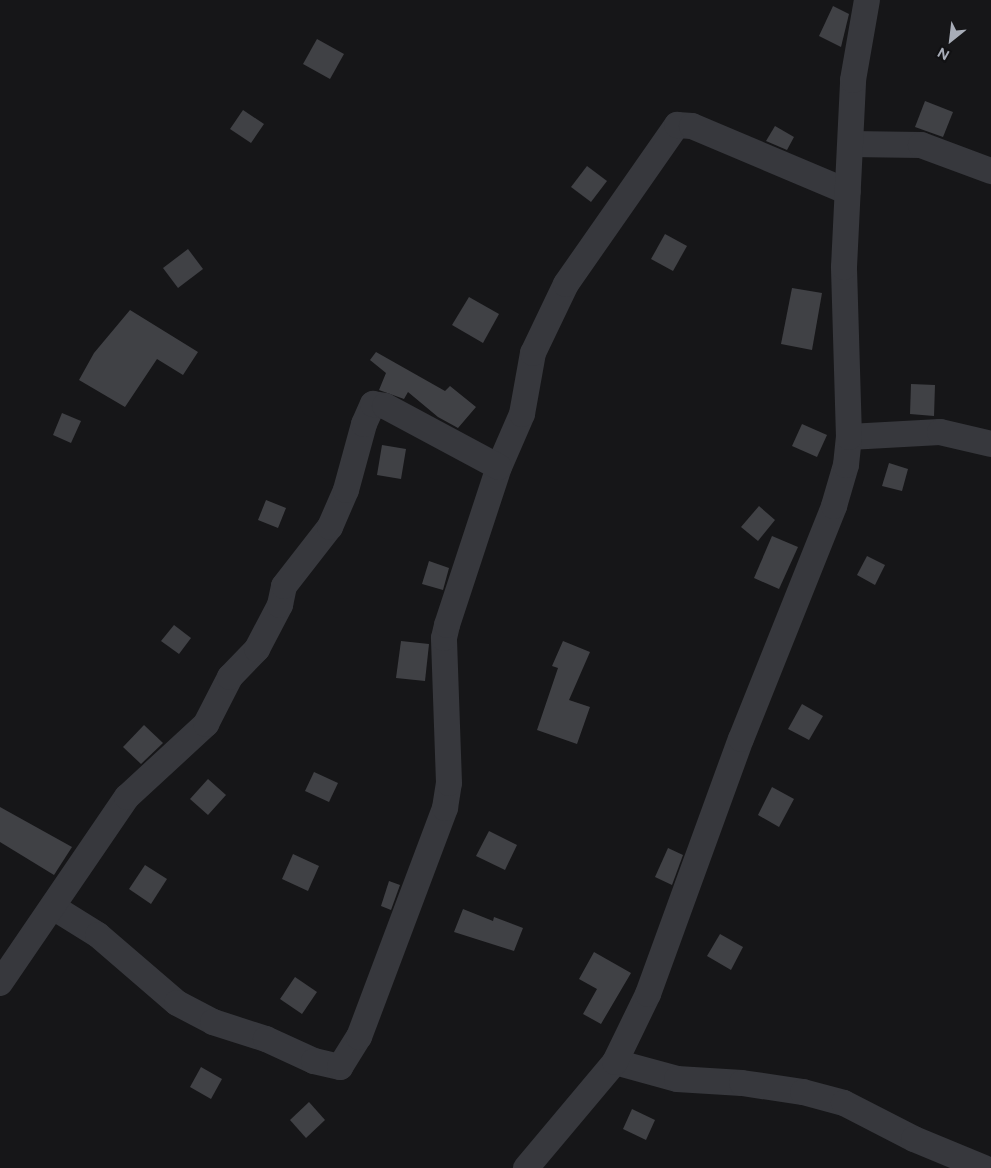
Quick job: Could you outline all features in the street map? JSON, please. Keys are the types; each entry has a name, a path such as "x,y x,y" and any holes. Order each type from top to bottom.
{"street":[{"path":"526,1168 615,1062 648,994 741,739 834,506 846,465 849,437 843,309 853,80 867,0"},
{"path":"53,907 98,935 178,1002 213,1022 266,1039 314,1061 340,1067 359,1037 445,808 449,783 444,638 499,467 522,414 533,353 550,313 677,125 692,126 848,192"},
{"path":"851,144 922,145 991,171"},
{"path":"0,983 127,797 206,724 230,677 257,649 280,606 284,586 330,527 346,490 364,424 373,404 385,406 499,467"},
{"path":"849,437 940,432 991,444"},
{"path":"615,1062 677,1079 742,1083 844,1102 914,1139 984,1168"}],"building":[{"path":"833,6 849,14 841,47 819,36"},
{"path":"317,39 344,54 330,79 303,64"},
{"path":"925,101 953,112 943,137 915,127"},
{"path":"243,110 264,124 251,143 230,129"},
{"path":"775,126 794,137 787,150 766,141"},
{"path":"587,166 607,181 591,202 571,187"},
{"path":"665,234 687,246 673,271 651,259"},
{"path":"188,249 203,269 178,288 163,268"},
{"path":"792,288 822,293 812,350 781,344"},
{"path":"469,297 499,314 483,343 452,325"},
{"path":"130,310 198,352 183,375 157,359 125,407 79,380 94,353"},
{"path":"376,352 445,391 450,386 476,407 458,428 438,417 408,392 404,399 379,390 386,373 370,360"},
{"path":"911,384 935,385 934,416 910,414"},
{"path":"62,413 81,421 71,443 53,435"},
{"path":"802,424 827,435 817,457 792,446"},
{"path":"382,445 406,449 401,479 377,475"},
{"path":"889,463 908,469 902,491 882,486"},
{"path":"266,500 286,508 278,528 258,520"},
{"path":"759,506 775,520 758,541 741,527"},
{"path":"772,536 798,547 779,589 754,578"},
{"path":"867,556 885,565 875,585 857,575"},
{"path":"429,561 449,568 443,590 422,584"},
{"path":"174,625 191,638 179,654 161,641"},
{"path":"401,641 429,644 425,681 396,678"},
{"path":"563,641 590,652 569,700 590,707 577,744 537,730 558,668 552,666"},
{"path":"802,704 823,716 809,740 788,729"},
{"path":"144,725 163,743 141,764 123,747"},
{"path":"314,772 338,783 329,802 305,791"},
{"path":"208,779 226,795 208,815 190,799"},
{"path":"772,787 794,799 779,827 758,815"},
{"path":"0,807 72,847 54,875 0,842"},
{"path":"489,831 517,845 505,870 476,856"},
{"path":"668,848 683,855 672,885 655,877"},
{"path":"293,854 319,866 308,891 282,879"},
{"path":"145,865 167,879 151,904 129,889"},
{"path":"389,881 400,885 391,910 381,906"},
{"path":"463,909 493,921 494,917 523,928 514,951 454,932"},
{"path":"720,934 743,947 731,970 707,956"},
{"path":"594,952 631,973 601,1024 583,1014 597,989 579,979"},
{"path":"295,977 317,992 302,1014 280,999"},
{"path":"201,1067 222,1079 211,1099 190,1087"},
{"path":"309,1102 325,1120 306,1138 290,1120"},
{"path":"632,1109 655,1120 646,1140 623,1129"}]}
